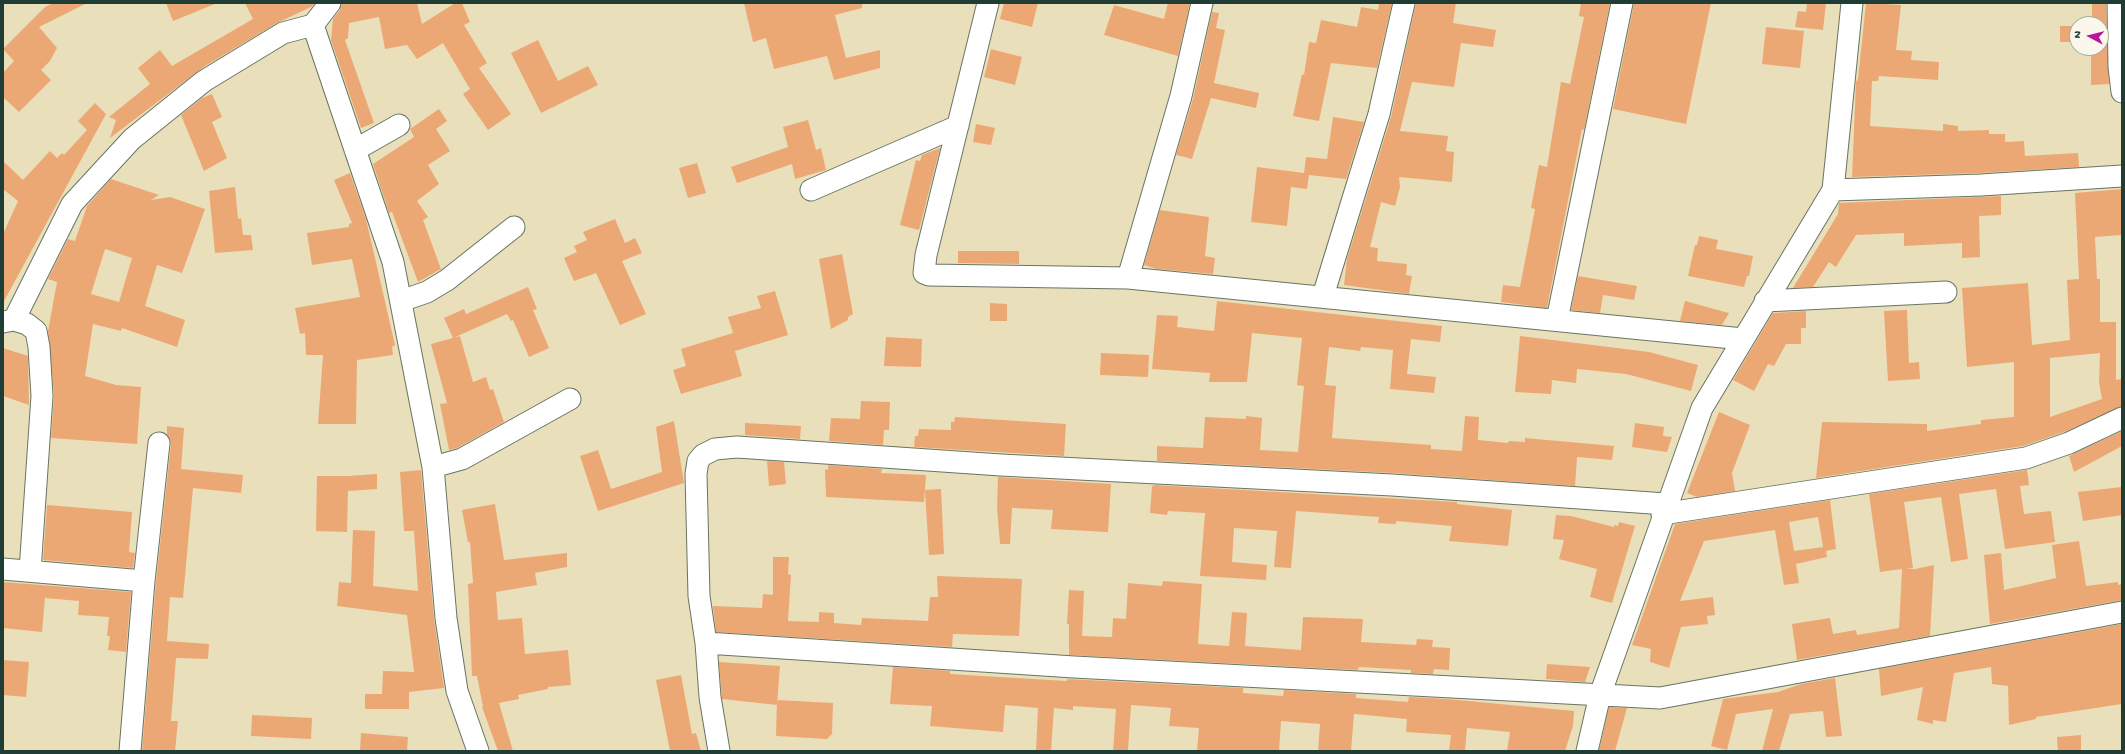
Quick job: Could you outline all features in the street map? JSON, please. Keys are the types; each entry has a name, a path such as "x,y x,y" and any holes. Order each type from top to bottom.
{"street":[{"path":"30,571 42,396 39,347 36,331 27,324 9,321 72,204 132,139 204,81 283,33 313,25 330,3"},
{"path":"988,3 926,255 924,272 940,276 1128,278 1323,296 1743,339"},
{"path":"1128,278 1181,96 1202,3"},
{"path":"1323,296 1379,114 1404,3"},
{"path":"1557,320 1622,3"},
{"path":"1588,751 1600,695 1664,509 1702,408 1833,190 1852,3"},
{"path":"2118,3 2119,67 2122,92"},
{"path":"313,25 393,262 433,467 446,618 456,684 478,751"},
{"path":"355,150 399,125"},
{"path":"811,190 958,126"},
{"path":"1833,190 1981,185 2122,176"},
{"path":"401,301 426,292 447,280 514,227"},
{"path":"1765,301 1946,292"},
{"path":"433,467 462,459 570,399"},
{"path":"719,751 710,697 706,643 699,596 696,474 698,461 703,455 715,449 737,447 1001,465 1392,485 1664,509 2026,458 2069,443 2122,418"},
{"path":"130,751 144,581 159,444"},
{"path":"3,569 144,581"},
{"path":"706,643 1082,667 1660,698 2122,612"}],"building":[{"path":"53,3 87,3 39,27 57,48 50,61 41,70 51,80 19,112 3,97 3,73 14,61 3,49 45,7"},
{"path":"166,3 215,3 215,4 173,21"},
{"path":"245,3 315,3 311,7 277,23 205,66 110,138 116,120 109,117 150,84 138,68 160,50 172,66 253,19"},
{"path":"342,3 417,3 422,24 455,3 462,3 470,22 464,25 487,63 479,68 511,114 488,130 463,94 470,89 443,43 417,59 407,45 385,49 379,17 349,23 348,38 345,40 374,123 361,128 331,40 333,19 340,10"},
{"path":"744,3 862,3 862,8 835,15 846,58 880,50 880,68 834,80 827,56 774,69 766,38 753,42"},
{"path":"1004,3 1038,3 1032,27 1000,19"},
{"path":"1168,3 1190,3 1178,56 1104,35 1114,5 1164,19"},
{"path":"1379,3 1392,3 1377,68 1331,63 1319,121 1293,116 1302,74 1304,75 1309,42 1316,43 1321,20 1357,27 1361,7 1378,10"},
{"path":"1416,3 1456,3 1453,23 1496,30 1493,47 1461,43 1454,87 1412,82 1400,131 1448,136 1446,151 1454,152 1452,182 1399,177 1400,187 1395,206 1381,202 1370,247 1378,248 1377,261 1407,264 1406,275 1412,276 1409,294 1344,285 1347,259 1391,117"},
{"path":"1581,3 1610,3 1584,130 1582,129 1547,308 1501,302 1503,285 1520,287 1535,209 1531,208 1539,165 1547,167 1561,82 1570,84 1584,17 1579,16"},
{"path":"1634,3 1711,3 1686,124 1613,109"},
{"path":"1807,3 1826,3 1823,30 1795,27 1798,11 1806,12"},
{"path":"1866,3 1901,5 1896,50 1912,51 1911,60 1939,62 1938,80 1879,76 1878,81 1872,81 1870,126 1943,131 1943,124 1958,126 1958,131 1989,130 1989,134 2005,134 2005,142 2024,141 2025,156 2078,153 2079,167 1980,173 1852,177 1856,82 1858,79"},
{"path":"2092,3 2106,3 2106,16 2092,16"},
{"path":"1212,12 1219,13 1216,28 1225,30 1214,83 1259,93 1256,108 1211,98 1192,159 1176,155 1193,99"},
{"path":"2060,26 2069,26 2069,42 2060,42"},
{"path":"1766,27 1804,31 1800,68 1762,64"},
{"path":"538,40 558,81 588,66 598,85 541,113 511,53"},
{"path":"991,49 1022,57 1015,85 984,77"},
{"path":"2091,56 2108,56 2109,84 2091,85"},
{"path":"212,94 222,117 212,122 227,158 204,171 181,115 202,98"},
{"path":"95,103 106,114 3,303 3,234 18,201 3,189 3,161 23,180 50,151 57,158 62,153 64,155 87,130 78,121"},
{"path":"439,109 447,121 436,129 450,151 428,165 439,184 417,201 428,217 423,220 441,269 418,282 392,212 389,213 373,164 414,137 410,129"},
{"path":"1333,117 1364,122 1346,179 1309,175 1307,189 1291,187 1287,226 1251,222 1257,167 1304,173 1306,157 1327,159"},
{"path":"808,120 816,150 821,148 826,170 795,179 792,164 737,183 731,167 788,147 783,127"},
{"path":"976,124 995,128 991,145 973,142"},
{"path":"940,148 919,230 900,225 916,160 920,161 922,155"},
{"path":"697,163 706,193 688,198 679,168"},
{"path":"350,173 366,219 395,345 392,347 393,355 357,360 356,424 318,424 323,355 306,355 305,333 300,334 295,308 360,297 352,259 312,265 307,233 349,227 349,224 352,223 334,180"},
{"path":"111,179 159,195 151,200 170,197 205,209 182,273 157,265 145,306 185,320 177,347 122,328 121,331 93,324 85,376 116,385 141,387 137,444 51,438 54,395 48,331 57,282 48,279 68,239 75,241 87,206","holes":["105,249 132,258 119,302 91,294"]},
{"path":"235,187 238,219 241,218 243,235 251,235 253,250 215,253 209,191"},
{"path":"2122,189 2122,235 2095,237 2097,279 2100,279 2100,322 2116,322 2116,380 2122,379 2122,406 2064,432 2023,446 1816,478 1822,422 1927,424 1927,431 1981,424 1981,420 2014,417 2014,362 1967,367 1962,288 2028,283 2032,345 2070,340 2067,280 2079,279 2075,193","holes":["2100,353 2099,383 2102,399 2050,417 2050,358"]},
{"path":"2001,196 2001,215 1979,216 1980,257 1962,258 1962,243 1904,246 1904,233 1856,235 1836,267 1829,262 1813,287 1793,288 1838,214 1839,203"},
{"path":"1160,210 1209,217 1205,256 1215,258 1213,274 1157,269 1144,265"},
{"path":"615,219 625,243 635,238 642,253 622,261 646,314 620,325 596,273 574,281 564,258 577,252 574,246 587,240 583,232"},
{"path":"1699,236 1718,240 1716,249 1753,256 1749,276 1747,276 1744,287 1688,276 1695,245 1697,245"},
{"path":"958,251 1019,251 1019,264 958,263"},
{"path":"842,254 853,314 848,317 848,320 831,329 819,259"},
{"path":"1578,276 1637,286 1634,300 1603,295 1600,313 1571,310"},
{"path":"528,287 537,309 533,310 549,348 529,357 513,320 511,321 507,314 453,338 444,318 464,309 466,314"},
{"path":"775,291 788,335 735,351 742,376 681,394 673,370 686,366 681,349 733,333 728,317 761,308 757,296"},
{"path":"1217,301 1442,326 1440,342 1411,339 1407,374 1436,377 1434,393 1390,389 1393,350 1361,347 1360,351 1329,347 1325,385 1336,386 1332,438 1431,445 1431,449 1462,451 1465,416 1479,417 1478,440 1508,443 1509,441 1525,442 1525,438 1614,446 1612,460 1577,457 1575,486 1393,473 1157,461 1157,446 1203,448 1205,417 1246,419 1246,416 1262,418 1260,450 1298,452 1304,386 1297,385 1302,338 1252,333 1247,382 1209,382 1210,373 1152,369 1157,315 1178,316 1177,327 1214,331"},
{"path":"1685,301 1729,313 1722,325 1680,321"},
{"path":"990,303 1007,304 1007,321 990,321"},
{"path":"1907,310 1909,363 1919,362 1920,379 1888,381 1884,311"},
{"path":"1806,311 1806,328 1801,328 1801,344 1786,344 1774,366 1768,364 1754,391 1733,380 1773,313"},
{"path":"460,336 473,382 486,377 490,390 493,389 504,422 457,448 449,450 440,404 447,403 431,344"},
{"path":"1520,336 1649,352 1698,365 1691,391 1626,374 1577,369 1576,383 1552,380 1551,394 1515,392"},
{"path":"886,337 922,339 921,367 884,366"},
{"path":"3,348 28,356 29,405 3,396"},
{"path":"1101,353 1149,355 1148,377 1100,375"},
{"path":"861,401 890,402 889,430 884,430 883,445 829,441 831,418 860,419"},
{"path":"1719,412 1750,425 1732,473 1735,491 1697,497 1687,493"},
{"path":"955,417 1066,424 1064,456 914,447 915,436 918,436 919,429 951,430 951,422 954,422"},
{"path":"674,421 684,483 598,511 580,456 598,450 611,489 662,472 656,427"},
{"path":"745,423 801,426 800,439 745,435"},
{"path":"1635,423 1664,427 1663,436 1672,437 1667,452 1632,447"},
{"path":"167,426 184,428 181,469 243,475 241,493 193,488 183,598 170,597 167,641 209,644 208,659 176,658 171,721 178,721 175,751 142,751 156,582 171,444 167,434"},
{"path":"2122,431 2122,446 2074,472 2069,456"},
{"path":"767,461 784,462 786,484 769,486"},
{"path":"828,465 882,469 881,473 926,475 924,502 826,497 825,469 828,470"},
{"path":"421,470 434,619 444,688 409,692 409,709 365,709 365,694 382,694 383,671 414,672 407,615 337,606 339,582 351,583 353,530 375,531 373,586 418,591 414,531 404,531 400,472"},
{"path":"2027,470 2029,485 2020,486 2024,514 2051,511 2055,542 2005,549 1996,489 1959,494 1968,559 1951,562 1941,497 1904,502 1913,568 1906,569 1915,569 1934,565 1930,636 1797,660 1792,624 1830,618 1833,634 1856,630 1857,635 1899,628 1902,569 1880,572 1869,494"},
{"path":"377,474 377,489 348,491 347,532 316,531 317,476"},
{"path":"998,477 1111,484 1108,532 1051,529 1053,510 1012,508 1010,544 1000,544 997,508"},
{"path":"1152,486 1457,502 1457,504 1512,510 1508,546 1449,541 1452,526 1396,521 1396,524 1378,523 1379,517 1296,511 1291,568 1274,567 1277,531 1234,528 1232,562 1267,565 1266,580 1200,576 1205,513 1168,511 1167,515 1150,513"},
{"path":"2122,487 2122,515 2083,521 2078,492"},
{"path":"941,489 944,554 929,555 925,490"},
{"path":"1830,500 1836,549 1826,551 1827,557 1796,564 1799,583 1784,585 1775,530 1704,541 1680,601 1713,597 1715,615 1707,616 1708,624 1681,627 1669,668 1650,662 1651,649 1632,645 1675,524","holes":["1818,517 1823,547 1794,551 1789,522"]},
{"path":"495,504 504,560 567,553 567,567 535,573 537,585 496,592 498,620 522,618 525,654 568,650 571,685 548,687 548,689 518,695 519,699 499,703 513,751 498,751 482,707 477,676 472,676 468,584 473,583 470,542 468,542 462,510"},
{"path":"47,505 132,512 129,552 135,553 133,568 43,560"},
{"path":"1556,515 1571,516 1614,527 1614,525 1618,526 1619,522 1635,526 1612,603 1590,597 1597,569 1559,559 1564,540 1553,539"},
{"path":"2079,541 2086,586 2118,582 2118,585 2122,584 2122,600 1990,624 1984,555 2001,553 2004,590 2056,578 2052,545"},
{"path":"773,557 789,557 788,574 791,575 788,621 819,622 819,612 834,613 834,623 861,625 862,618 928,621 930,597 938,597 937,576 1022,579 1019,636 953,634 952,647 716,632 713,606 762,608 763,594 773,595"},
{"path":"1163,581 1202,584 1198,644 1229,646 1232,612 1247,613 1245,646 1301,650 1303,617 1363,619 1361,642 1416,645 1417,639 1433,640 1432,647 1450,648 1449,670 1434,669 1433,674 1411,673 1411,670 1359,667 1358,670 1069,655 1069,624 1067,624 1069,590 1084,591 1082,636 1112,637 1113,618 1126,619 1128,583 1162,586"},
{"path":"3,582 131,592 126,652 108,650 110,636 107,636 109,617 78,615 79,601 45,598 42,632 3,628"},
{"path":"2122,624 2122,704 2036,717 2036,719 2009,725 2008,686 1992,684 1991,667 1954,673 1946,722 1933,720 1933,724 1917,720 1923,687 1881,696 1879,669"},
{"path":"3,660 29,662 26,697 3,695"},
{"path":"719,662 780,666 777,705 722,699"},
{"path":"1547,664 1590,667 1585,682 1568,681 1546,679"},
{"path":"893,667 950,671 950,674 1067,681 1067,679 1243,688 1243,693 1283,696 1284,690 1356,694 1356,698 1408,702 1409,697 1447,699 1574,711 1573,726 1565,751 1507,751 1510,732 1467,728 1465,751 1449,751 1451,735 1406,732 1407,719 1354,714 1351,751 1318,751 1320,724 1281,721 1279,751 1197,751 1199,728 1169,726 1171,708 1131,705 1128,751 1113,751 1116,709 1073,706 1073,710 1054,708 1051,751 1036,751 1038,708 1005,705 1003,732 930,726 932,706 890,704"},
{"path":"681,675 692,734 696,733 701,751 670,751 656,680"},
{"path":"1835,678 1842,736 1826,737 1823,711 1790,714 1779,751 1762,751 1773,709 1736,714 1727,750 1711,746 1723,699 1778,692 1801,684"},
{"path":"777,700 833,703 832,734 827,739 776,736"},
{"path":"1609,707 1627,708 1615,751 1599,751"},
{"path":"252,715 312,718 311,739 251,736"},
{"path":"361,733 408,737 407,751 360,751"},
{"path":"2081,735 2081,751 2058,751 2057,737"}]}
